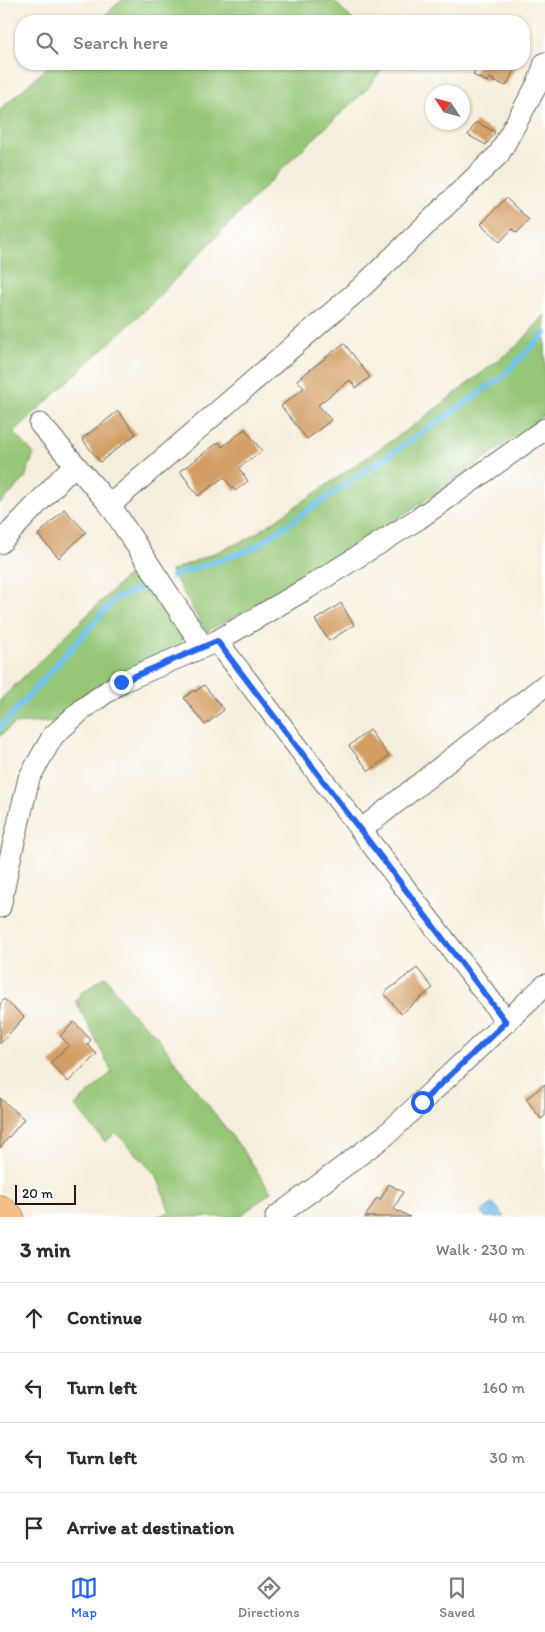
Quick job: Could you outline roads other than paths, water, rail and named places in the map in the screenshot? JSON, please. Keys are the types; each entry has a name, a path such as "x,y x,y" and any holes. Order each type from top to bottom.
{"main road":[{"path":"0,1209 10,1217"}],"street":[{"path":"110,505 364,286 499,154 538,83 545,63"},
{"path":"40,424 110,505 210,644 361,830 506,1022"},
{"path":"0,907 29,778 53,736 84,708 121,682 210,644 306,589 418,519 545,429"},
{"path":"0,543 75,464"},
{"path":"361,830 545,685"},
{"path":"276,1217 386,1135 545,985"}],"water":[{"path":"493,1203 505,1217 485,1217 482,1212"}],"waterway":[{"path":"173,576 252,549 500,379 545,333"},
{"path":"0,728 116,598 149,585"}]}
